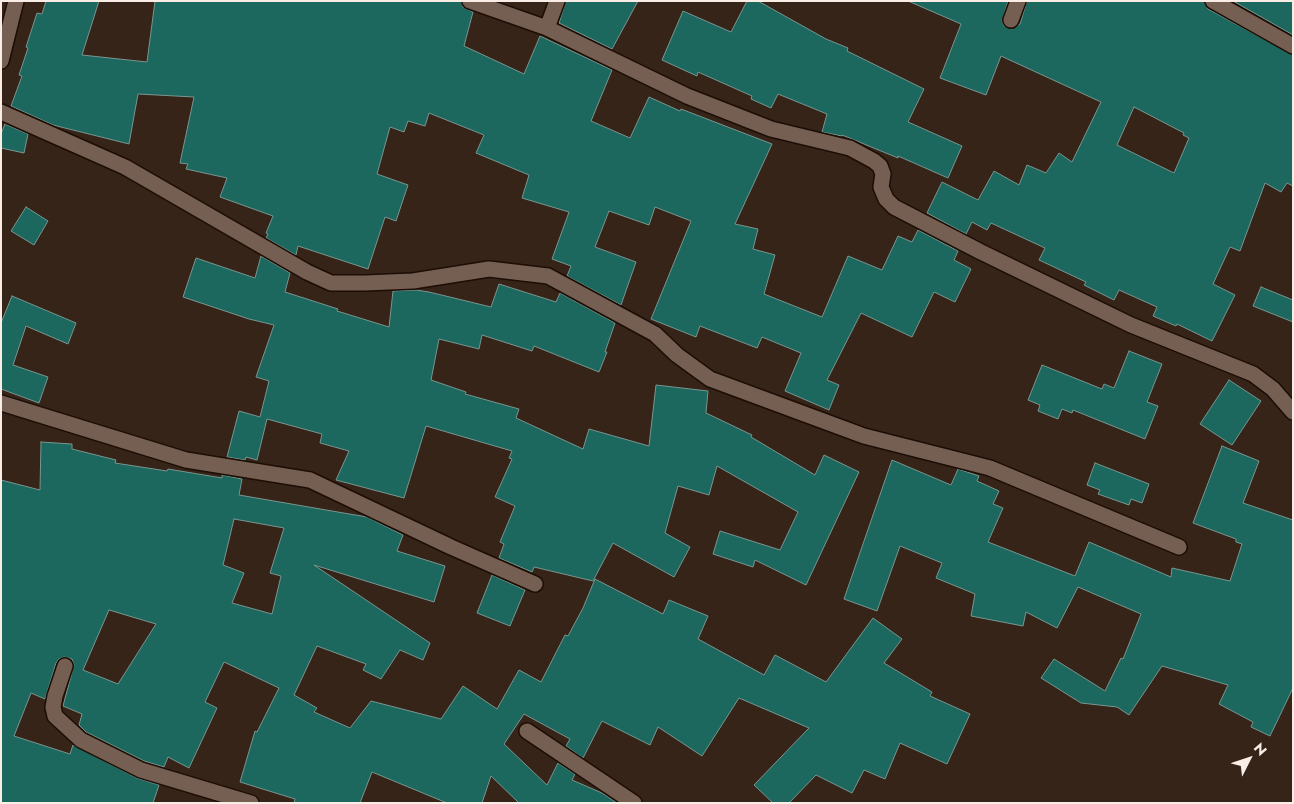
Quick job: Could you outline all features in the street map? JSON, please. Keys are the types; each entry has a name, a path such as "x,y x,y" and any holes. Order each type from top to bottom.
{"street":[{"path":"1,61 16,1"},
{"path":"470,1 547,28 687,96 771,129 850,148 880,166 883,174 881,187 886,199 894,207 990,257 1131,325 1253,374 1273,389 1293,412"},
{"path":"547,28 557,1"},
{"path":"1011,20 1018,1"},
{"path":"1213,1 1293,46"},
{"path":"1,112 126,167 307,272 332,282 413,281 490,269 548,276 655,334 677,355 710,380 864,436 990,468 1179,547"},
{"path":"1,403 186,460 310,480 535,584"},
{"path":"65,666 53,707 55,716 81,740 141,770 251,803"},
{"path":"527,731 634,803"}],"building":[{"path":"46,1 99,1 82,55 147,62 155,1 461,1 463,7 473,12 464,46 524,74 540,36 612,70 591,121 630,138 649,97 680,111 681,109 772,144 735,224 758,229 753,249 775,255 764,294 822,317 848,256 882,270 898,236 912,242 918,230 958,251 954,260 971,269 955,302 934,292 912,337 861,313 827,380 839,385 829,410 785,391 801,353 762,337 757,348 700,326 696,337 651,319 691,221 655,207 649,225 609,211 595,247 636,262 621,305 567,276 571,266 552,259 569,212 522,198 529,175 476,153 484,135 429,113 425,126 408,121 404,132 390,127 377,174 408,185 396,221 385,217 368,269 298,246 296,255 266,238 268,234 266,233 273,216 220,197 227,178 186,169 188,164 180,163 194,97 138,94 129,144 53,125 11,106 22,76 19,75 37,13 42,14"},
{"path":"566,1 638,1 612,49 559,23"},
{"path":"747,1 758,1 826,39 848,48 847,51 924,89 908,122 962,146 948,178 898,156 898,158 842,135 822,132 827,114 778,94 771,108 751,99 752,96 698,72 697,76 662,60 683,11 731,32"},
{"path":"908,1 1008,1 1002,21 1004,26 1012,29 1020,24 1027,1 1204,1 1208,9 1293,55 1293,186 1287,183 1281,192 1265,183 1240,251 1230,247 1213,284 1235,295 1212,341 1177,324 1176,326 1153,316 1157,307 1119,290 1114,300 1084,285 1086,282 1039,260 1045,248 991,223 987,230 972,222 966,234 927,213 942,182 978,200 994,171 1019,185 1027,165 1046,173 1059,153 1072,162 1101,102 1001,56 986,95 940,78 961,24","holes":["1134,107 1184,133 1183,135 1189,138 1174,173 1117,145"]},
{"path":"1233,1 1293,1 1293,35"},
{"path":"5,124 28,134 24,153 1,148 1,134"},
{"path":"26,207 48,221 34,245 11,231"},
{"path":"261,256 290,273 285,292 389,327 393,291 416,290 429,292 491,307 499,284 556,302 560,293 615,323 599,372 534,346 532,351 482,335 479,349 439,339 431,380 466,392 465,394 519,409 516,418 583,449 589,429 649,446 656,385 708,391 706,413 752,435 751,437 815,475 824,455 859,472 806,585 755,560 753,567 713,554 720,531 780,550 798,512 717,466 709,495 678,486 665,533 690,547 674,577 613,543 593,581 534,567 532,572 499,558 504,544 500,542 515,506 495,497 512,459 509,458 512,451 426,426 404,498 336,480 349,451 320,443 322,434 267,419 257,460 246,457 245,460 227,457 239,411 260,417 269,381 256,377 274,325 249,319 183,297 196,258 255,278"},
{"path":"1261,287 1293,300 1293,322 1253,306"},
{"path":"12,296 76,323 68,344 26,326 13,365 48,377 39,403 1,389 1,323"},
{"path":"1129,351 1162,364 1147,402 1158,406 1145,439 1073,410 1072,413 1062,409 1058,419 1038,411 1040,405 1028,400 1042,365 1102,389 1104,384 1114,388"},
{"path":"1229,380 1261,401 1232,445 1200,424"},
{"path":"41,442 72,444 72,449 116,460 115,463 222,478 222,475 242,479 239,495 367,517 403,535 397,551 445,566 434,602 314,565 430,643 423,660 400,650 381,679 363,670 366,664 317,646 294,695 317,708 314,712 350,728 371,701 441,719 463,686 497,709 519,670 541,682 565,635 568,636 583,608 595,579 663,614 669,600 708,616 698,639 764,675 775,655 826,682 873,618 902,639 884,663 932,692 930,696 970,714 947,764 900,743 885,779 864,770 852,793 816,775 789,803 773,803 754,785 809,728 739,698 702,756 658,727 650,745 602,721 583,758 566,746 570,739 524,714 504,744 547,785 558,763 575,774 572,780 602,793 617,803 519,803 491,776 482,803 447,803 372,772 360,803 294,803 295,799 240,782 255,731 257,732 279,688 224,662 205,702 217,708 189,768 168,757 164,767 144,761 86,732 79,725 82,714 63,706 74,665 72,659 64,657 56,663 45,699 31,693 14,736 70,754 73,745 137,778 159,785 153,803 1,803 1,480 40,490","holes":["234,519 284,528 270,573 281,576 272,614 232,603 244,573 223,565","109,610 156,624 118,684 83,670"]},
{"path":"1222,446 1259,461 1243,503 1293,520 1293,688 1270,736 1251,727 1253,722 1219,704 1228,685 1162,666 1129,715 1117,707 1081,703 1041,678 1054,659 1105,691 1121,658 1123,659 1141,614 1078,587 1057,628 1026,612 1023,626 971,616 975,594 936,578 942,563 900,546 877,611 844,599 892,460 951,485 958,469 979,476 977,481 999,491 993,504 1003,508 988,542 1075,576 1089,542 1171,577 1172,568 1230,581 1242,544 1236,542 1236,539 1193,523"},
{"path":"1095,463 1149,484 1142,503 1131,499 1129,505 1098,494 1100,490 1087,485"},
{"path":"492,575 525,590 510,626 477,613"}]}
